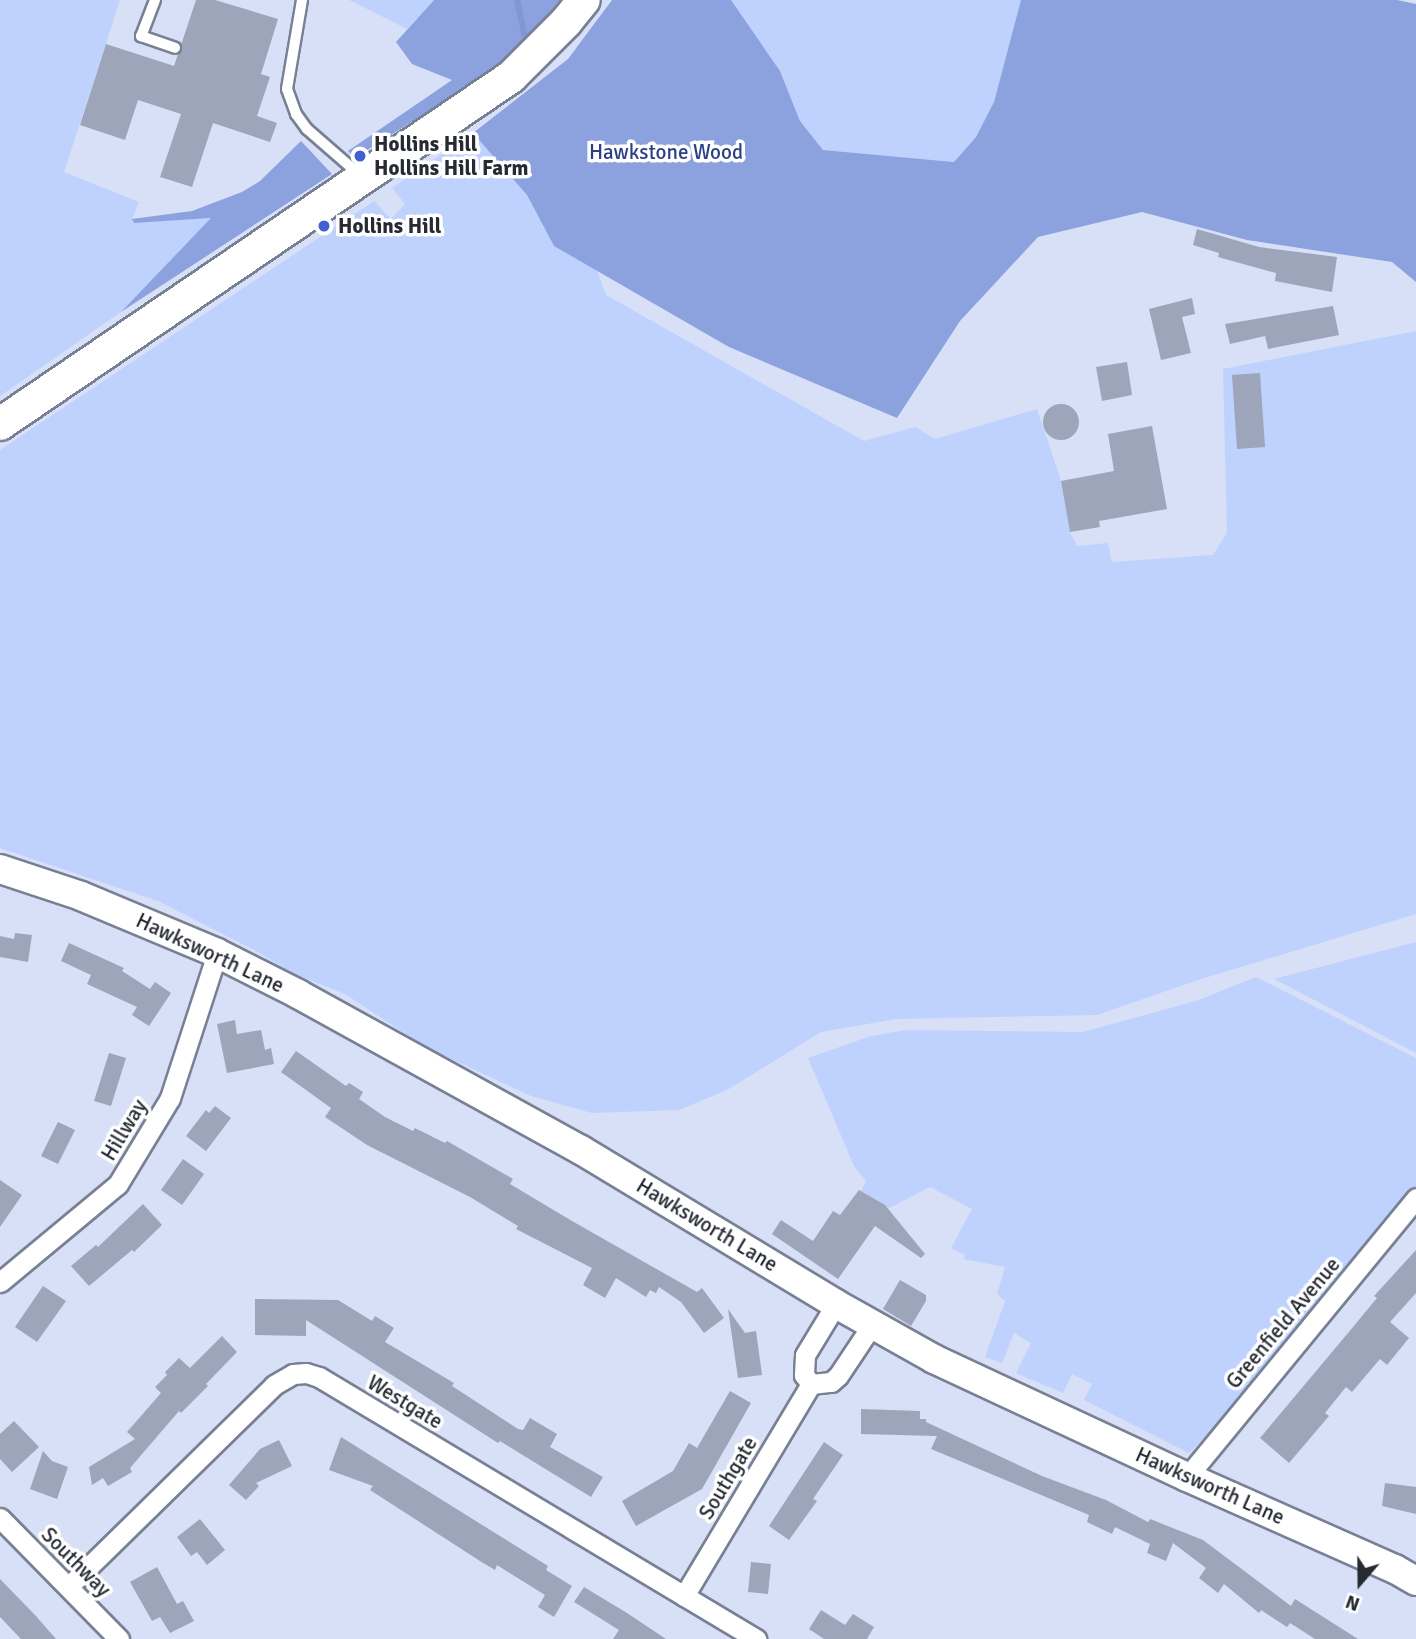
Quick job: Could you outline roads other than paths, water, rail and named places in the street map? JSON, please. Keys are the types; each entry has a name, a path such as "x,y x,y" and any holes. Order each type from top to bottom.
{"main road":[{"path":"0,424 365,179 511,77 584,0"}],"street":[{"name":"Hawksworth Lane","path":"0,869 81,896 217,953 298,993 581,1150 836,1304 934,1359 1187,1477 1395,1569 1416,1581"},
{"name":"Hillway","path":"0,1282 118,1184 170,1098 217,953"},
{"name":"Greenfield Avenue","path":"1187,1477 1416,1198"},
{"path":"836,1304 805,1355 804,1375 811,1384 831,1382 838,1376 872,1325"},
{"name":"Westgate","path":"69,1586 274,1385 293,1374 306,1373 319,1377 756,1639"},
{"name":"Southgate","path":"684,1595 811,1384"},
{"name":"Southway","path":"0,1518 119,1639"}],"lane":[{"path":"155,0 141,36 175,48"},
{"path":"302,0 287,89 296,114 307,129 365,179"}],"waterway":[{"path":"517,0 525,37"}],"place":[{"name":"Hollins Hill Hollins Hill Farm","path":"360,156"},
{"name":"Hollins Hill","path":"324,226"}],"park label":[{"name":"Hawkstone Wood","path":"666,152"}]}
